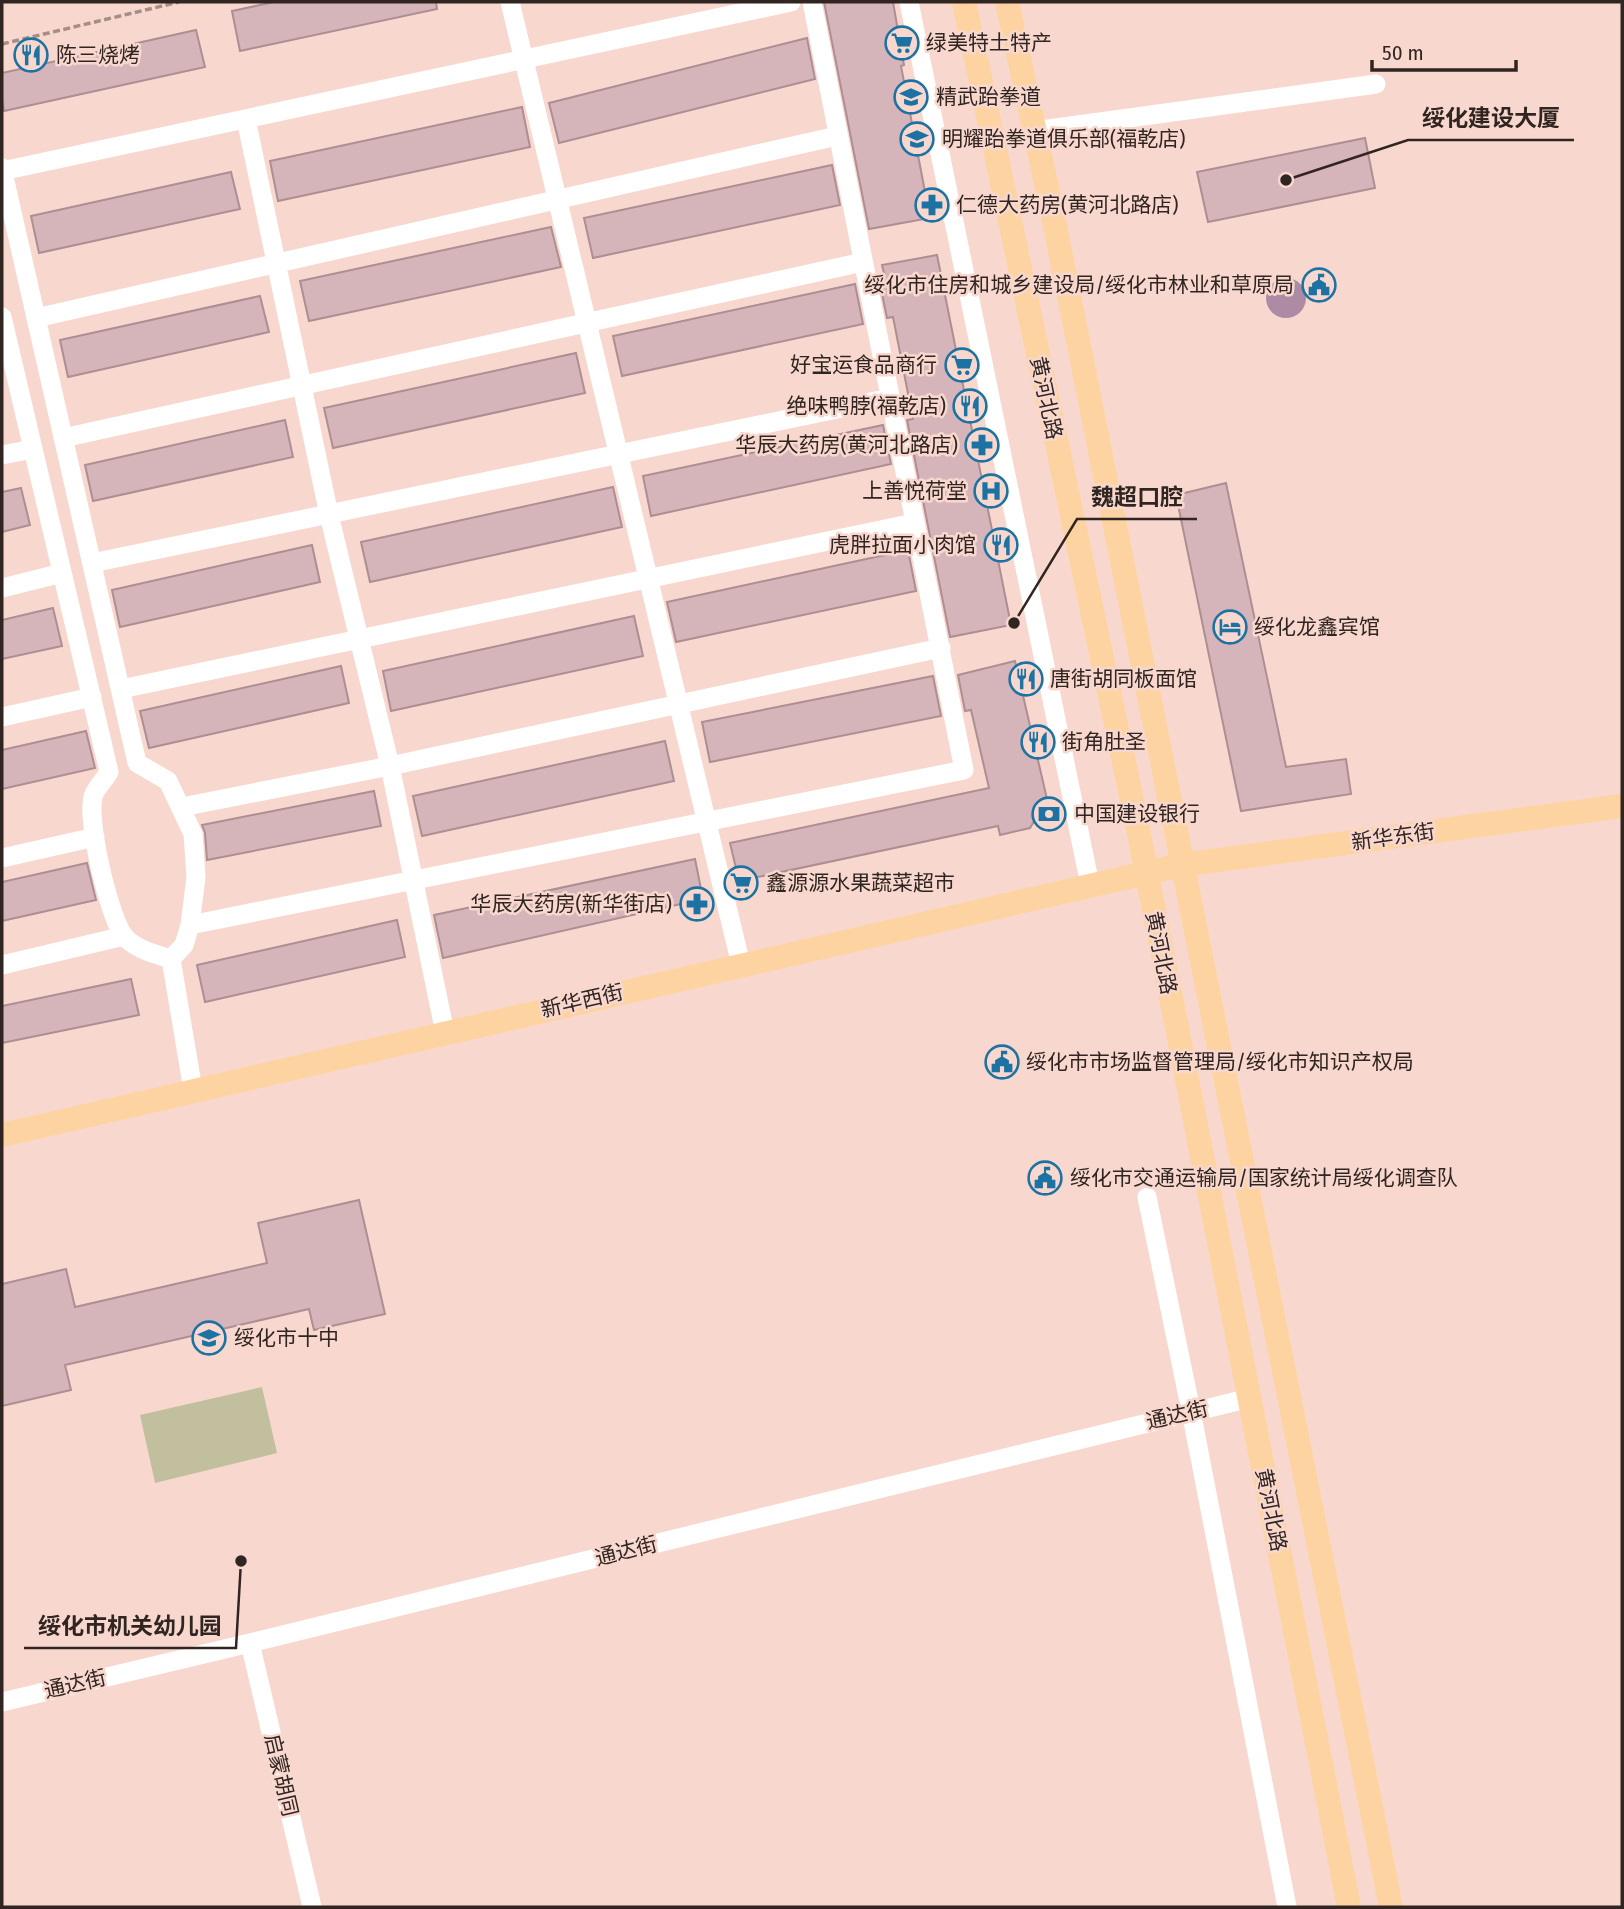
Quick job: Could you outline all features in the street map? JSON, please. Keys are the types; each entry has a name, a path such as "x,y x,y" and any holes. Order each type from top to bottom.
{"main road":[{"name":"黄河北路","path":"964,2 1163,869 1391,1907"},
{"name":"黄河北路","path":"1007,2 1034,131 1163,869 1250,1398 1349,1907"},
{"name":"新华东街","path":"1163,869 1622,806"},
{"name":"新华西街","path":"2,1135 1163,869"}],"street":[{"path":"510,2 741,965"},
{"path":"171,959 184,945 190,925 196,877 193,834 168,782 137,763 2,170 791,2"},
{"path":"190,925 964,770 811,2"},
{"path":"909,2 1090,885"},
{"path":"1034,131 1376,84"},
{"path":"246,118 329,514 390,766 445,1033"},
{"path":"36,318 837,136"},
{"path":"63,438 863,262"},
{"path":"3,324 109,772"},
{"path":"92,564 890,398"},
{"path":"2,455 33,449"},
{"path":"121,689 914,523"},
{"path":"2,588 62,573"},
{"path":"182,807 390,766 941,648"},
{"path":"2,717 92,697"},
{"path":"137,763 109,772 94,795 92,821 108,900 124,936 146,952 171,959"},
{"path":"2,858 95,836"},
{"path":"2,965 124,936"},
{"path":"171,959 193,1090"},
{"path":"1147,1197 1287,1907"},
{"name":"通达街","path":"2,1702 1250,1398"},
{"name":"启蒙胡同","path":"250,1643 312,1907"}],"path":[{"path":"2,44 179,2"}],"shaded area":[{"path":"1286,278 1294,279 1300,284 1305,290 1305,306 1300,312 1294,317 1286,318 1278,317 1272,312 1267,306 1266,298 1267,290 1272,284 1278,279"},
{"path":"262,1387 277,1453 155,1483 140,1415"}],"building":[{"path":"274,2 436,2 437,9 240,51 232,11"},
{"path":"824,2 893,2 904,65 901,66 930,218 869,229"},
{"path":"196,30 205,67 4,111 2,73"},
{"path":"807,38 815,79 559,143 549,103"},
{"path":"522,107 530,147 278,201 270,161"},
{"path":"1365,138 1375,188 1208,222 1197,172"},
{"path":"832,165 840,205 593,258 584,218"},
{"path":"231,172 240,209 39,253 31,216"},
{"path":"551,227 561,267 309,321 300,281"},
{"path":"937,255 1011,625 950,637 907,420 913,419 893,317 887,318 879,279 885,277 882,265"},
{"path":"855,284 863,324 622,376 613,336"},
{"path":"260,296 269,332 68,377 60,340"},
{"path":"576,353 585,393 333,448 324,408"},
{"path":"285,420 293,457 93,501 85,465"},
{"path":"883,425 891,464 651,516 643,476"},
{"name":"绥化龙鑫宾馆","path":"1226,483 1286,767 1346,759 1351,794 1241,811 1176,495"},
{"path":"613,487 622,527 370,582 361,542"},
{"path":"21,488 30,525 2,532 2,492"},
{"path":"312,545 320,582 120,627 112,590"},
{"path":"908,550 916,591 676,642 667,602"},
{"path":"53,608 62,646 2,659 2,620"},
{"path":"634,616 643,656 391,711 383,671"},
{"path":"1015,661 1047,799 1030,828 1000,835 998,826 739,881 730,843 989,788 971,710 965,711 958,675"},
{"path":"341,666 349,703 149,748 140,711"},
{"path":"933,676 941,716 710,762 702,722"},
{"path":"86,731 95,768 2,789 2,750"},
{"path":"665,741 674,781 422,836 413,796"},
{"path":"374,791 381,826 207,860 202,825"},
{"path":"695,859 703,899 443,958 434,915"},
{"path":"87,863 96,900 2,921 2,882"},
{"path":"397,920 405,957 205,1002 197,965"},
{"path":"131,979 139,1015 2,1043 2,1006"},
{"path":"359,1200 385,1314 314,1330 309,1309 65,1365 71,1390 2,1406 2,1284 66,1269 75,1307 267,1263 258,1223"}],"place":[{"name":"绿美特土特产","path":"902,43"},
{"name":"陈三烧烤","path":"31,55"},
{"name":"精武跆拳道","path":"911,97"},
{"name":"明耀跆拳道俱乐部(福乾店)","path":"917,139"},
{"name":"绥化建设大厦","path":"1286,180"},
{"name":"仁德大药房(黄河北路店)","path":"932,205"},
{"name":"绥化市住房和城乡建设局/绥化市林业和草原局","path":"1319,285"},
{"name":"好宝运食品商行","path":"962,365"},
{"name":"绝味鸭脖(福乾店)","path":"970,406"},
{"name":"华辰大药房(黄河北路店)","path":"982,445"},
{"name":"上善悦荷堂","path":"991,491"},
{"name":"虎胖拉面小肉馆","path":"1001,545"},
{"name":"魏超口腔","path":"1014,623"},
{"name":"绥化龙鑫宾馆","path":"1230,627"},
{"name":"唐街胡同板面馆","path":"1026,679"},
{"name":"街角肚圣","path":"1038,742"},
{"name":"中国建设银行","path":"1049,814"},
{"name":"鑫源源水果蔬菜超市","path":"741,883"},
{"name":"华辰大药房(新华街店)","path":"697,904"},
{"name":"绥化市市场监督管理局/绥化市知识产权局","path":"1002,1062"},
{"name":"绥化市交通运输局/国家统计局绥化调查队","path":"1045,1178"},
{"name":"绥化市十中","path":"209,1338"},
{"name":"绥化市机关幼儿园","path":"241,1561"}]}
